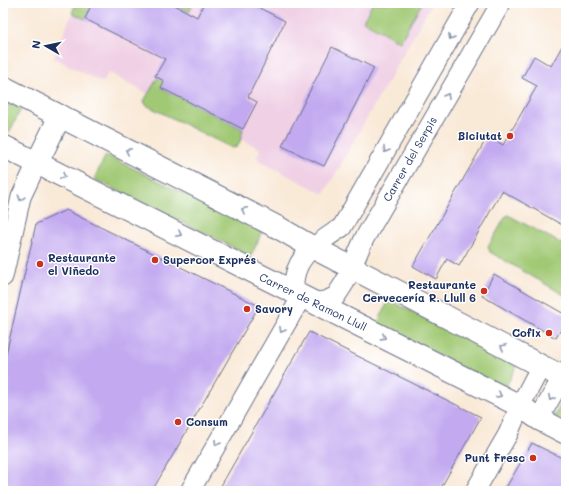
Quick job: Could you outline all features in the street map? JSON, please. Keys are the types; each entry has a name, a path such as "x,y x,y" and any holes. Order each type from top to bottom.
{"main road":[{"path":"3,87 279,228 312,248 352,267 541,366 565,375"},
{"path":"38,163 60,116"},
{"name":"Carrer de Ramon Llull","path":"3,146 520,406 539,419 566,433"}],"street":[{"path":"190,491 303,297 293,282 300,261 312,248 342,227 470,3"},
{"name":"Carrer del Serpis","path":"303,297 326,301 336,296 345,282 364,239 500,3"},
{"path":"3,277 21,197 38,163"},
{"path":"475,491 508,434 520,406 541,366"},
{"path":"539,419 565,375"}],"shaded area":[{"path":"76,3 432,3 324,194 258,160 257,156 261,149 241,139 237,147 232,148 146,105 144,101 148,94 108,72 104,81 101,82 54,58"}],"green space":[{"path":"76,3 92,3 85,19 72,13"},
{"path":"171,3 193,3 189,12"},
{"path":"373,3 422,3 400,42 363,21"},
{"path":"158,77 164,81 161,88 243,129 241,139 237,147 232,148 146,105 144,101"},
{"path":"3,100 21,109 9,133 3,130"},
{"path":"106,155 262,232 251,256 94,179"},
{"path":"508,215 566,246 566,296 490,252 488,247"},
{"path":"389,300 517,365 505,389 377,324"},
{"path":"566,394 566,421 555,416"}],"building":[{"path":"92,3 171,3 197,17 204,3 250,3 285,21 248,97 257,102 243,129 161,88 164,81 155,76 165,59 85,19"},
{"path":"566,39 566,227 502,191 459,266 447,259 436,279 413,266 488,136 503,145 517,121 537,86 522,78 534,56 551,66"},
{"path":"332,47 374,68 324,166 282,146"},
{"path":"66,210 259,306 152,491 3,491 3,367 36,224"},
{"path":"494,274 566,315 566,321 556,338 482,296"},
{"path":"309,332 481,417 439,491 218,491"},
{"path":"532,443 566,460 566,491 504,491"}],"place":[{"name":"Biciutat","path":"510,136"},
{"name":"Supercor Exprés","path":"155,260"},
{"name":"Restaurante el Viñedo","path":"40,264"},
{"name":"Restaurante Cervecería R. Llull 6","path":"484,291"},
{"name":"Savory","path":"247,309"},
{"name":"Cofix","path":"549,333"},
{"name":"Consum","path":"178,422"},
{"name":"Punt Fresc","path":"533,458"}]}
